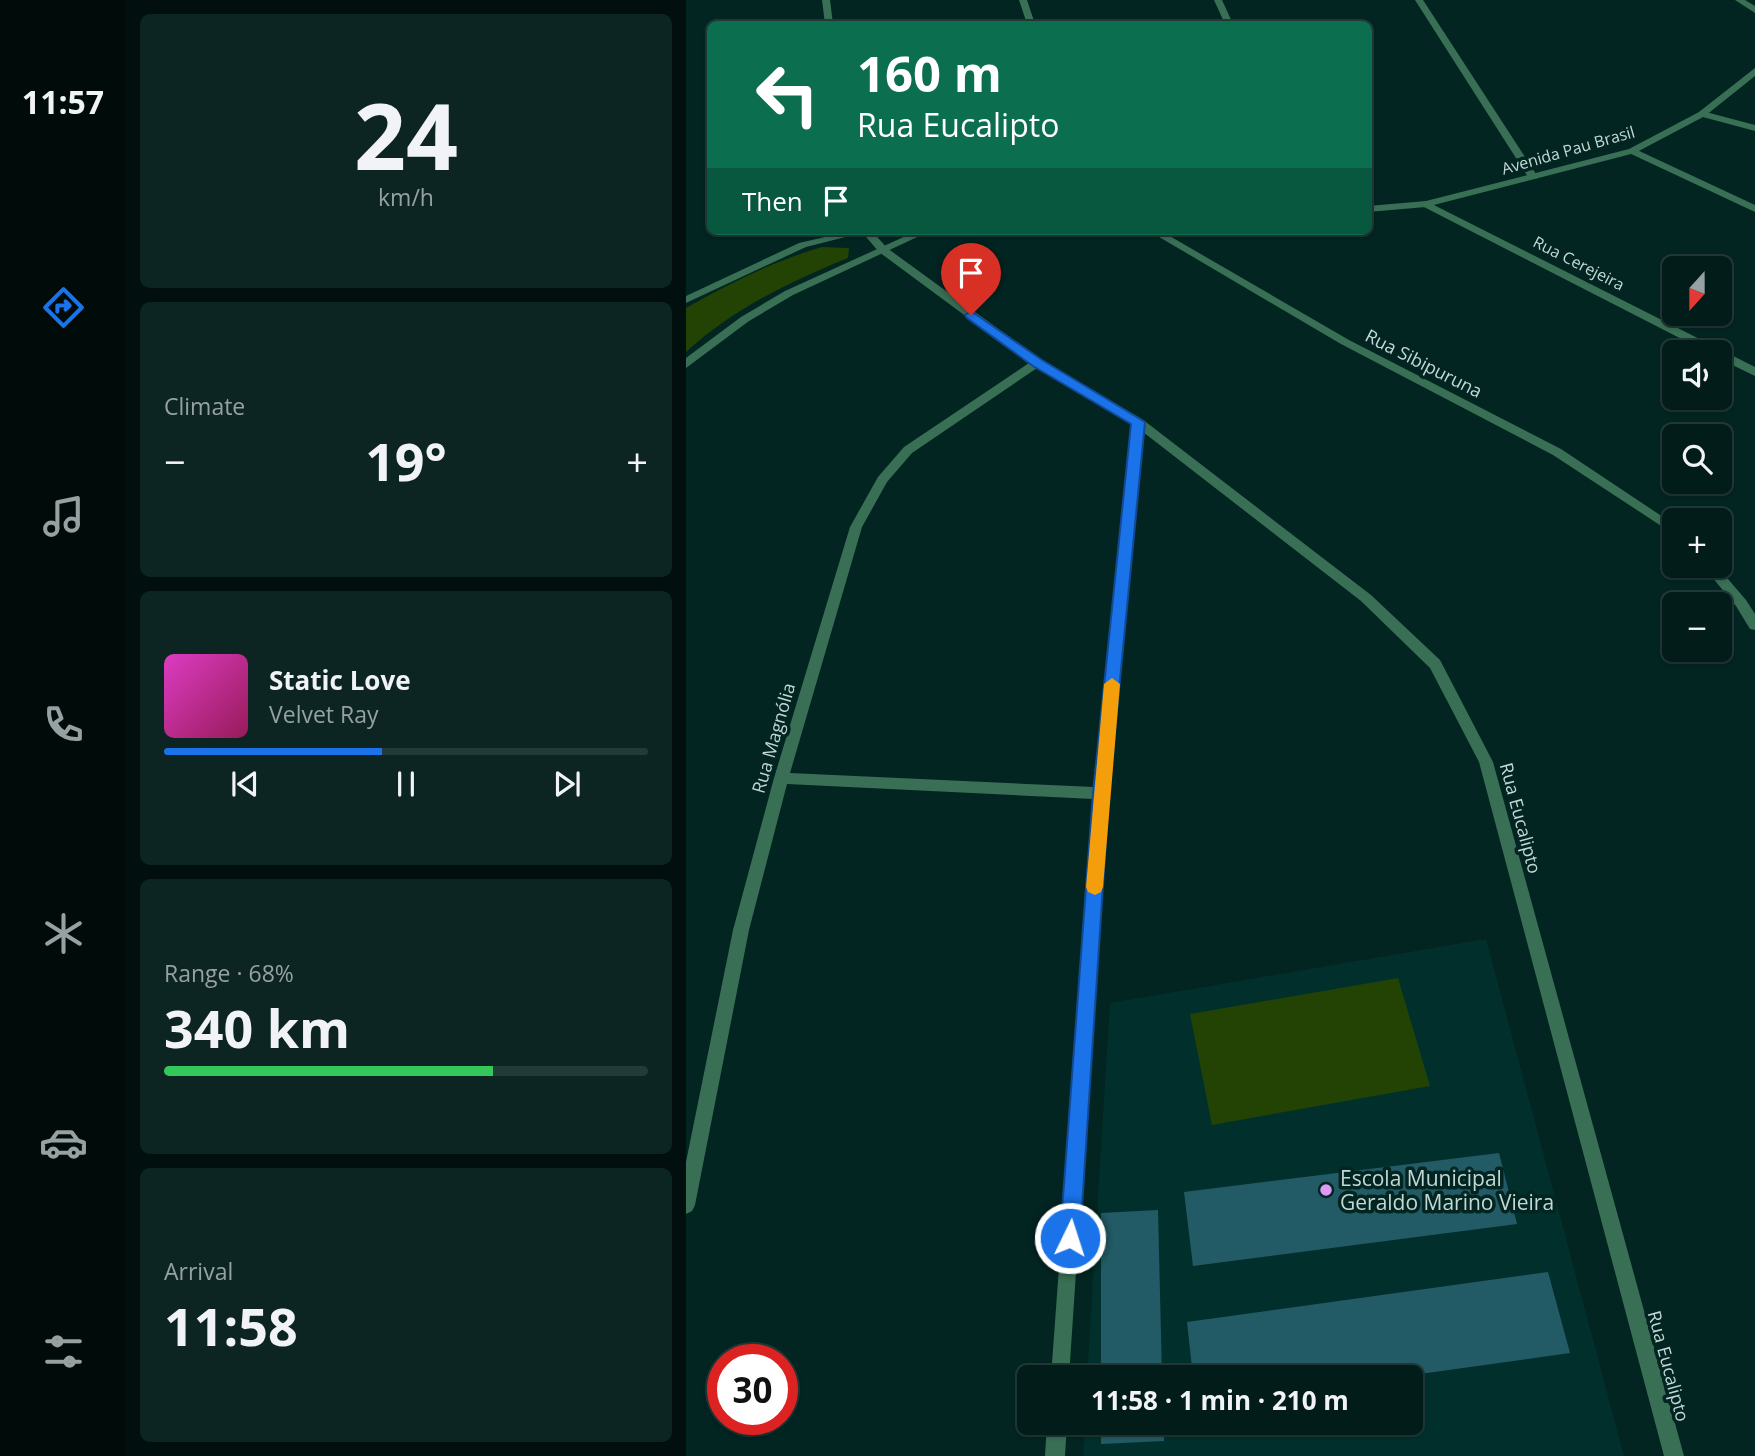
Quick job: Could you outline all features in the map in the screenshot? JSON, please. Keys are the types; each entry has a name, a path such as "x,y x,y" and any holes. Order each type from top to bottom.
{"street":[{"path":"826,0 829,21"},
{"path":"1023,0 1030,21"},
{"path":"1218,0 1228,21"},
{"path":"1419,0 1533,177"},
{"path":"1739,0 1755,10"},
{"name":"Avenida Pau Brasil","path":"1372,209 1426,204 1632,151 1702,114 1755,71"},
{"path":"1702,114 1755,128"},
{"path":"1632,151 1755,209"},
{"name":"Rua Cerejeira","path":"1426,204 1693,340"},
{"path":"686,300 803,245 847,235"},
{"name":"Rua Eucalipto","path":"869,235 883,250 1037,363 1138,422 1366,598 1435,664 1486,762 1674,1456"},
{"path":"686,364 745,319 789,293 916,235"},
{"name":"Rua Sibipuruna","path":"1161,235 1345,342 1557,452 1662,522"},
{"name":"Rua Cerejeira","path":"1732,360 1755,372"},
{"name":"Rua Magnólia","path":"686,1205 741,930 781,778 856,527 882,480 908,450 1037,363"},
{"path":"1061,1365 1101,793 1138,422"},
{"path":"1719,578 1741,603 1755,625"},
{"path":"781,778 1101,793"},
{"path":"1055,1456 1056,1435"}],"shaded area":[{"name":"Escola Municipal Geraldo Marino Vieira","path":"1486,939 1624,1456 1083,1456 1084,1435 1423,1435 1423,1365 1088,1365 1110,1003"}],"green space":[{"path":"822,247 849,248 848,258 762,298 723,323 686,352 686,308 752,273"},
{"path":"1398,978 1430,1086 1212,1125 1190,1014"}],"building":[{"path":"1499,1153 1517,1224 1193,1266 1184,1192"},
{"path":"1158,1210 1162,1365 1101,1365 1101,1213"},
{"path":"1548,1272 1570,1353 1423,1374 1423,1365 1192,1365 1187,1322"},
{"path":"1101,1435 1164,1435 1164,1441 1101,1444"}],"slow traffic":[{"path":"1095,887 1112,684"}],"place":[{"name":"Escola Municipal Geraldo Marino Vieira","path":"1326,1190"}],"route":[{"path":"971,315 1037,363 1138,422 1101,793 1070,1238"}]}
